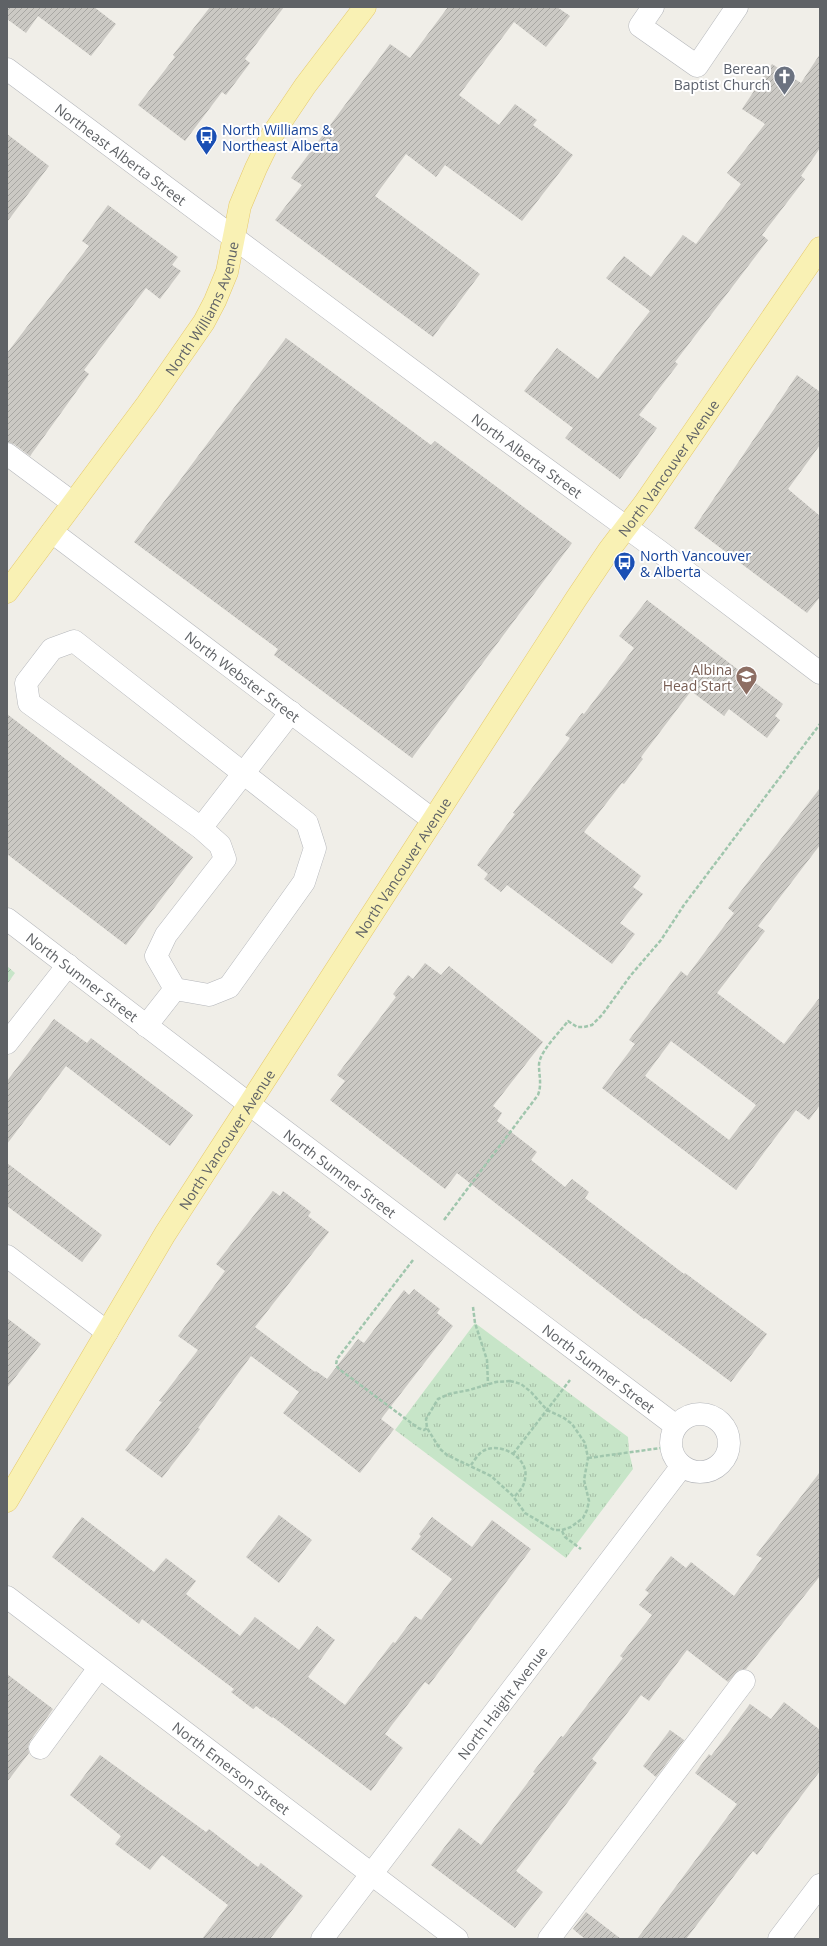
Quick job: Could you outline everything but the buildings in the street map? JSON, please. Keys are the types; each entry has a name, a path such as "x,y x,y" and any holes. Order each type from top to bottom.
{"main road":[{"name":"North Williams Avenue","path":"7,592 147,404 204,322 227,272 235,238 240,206 272,135 305,86 365,7"},
{"name":"North Vancouver Avenue","path":"7,1501 165,1234 576,599 820,248"}],"street":[{"path":"653,7 640,26 697,66 737,7"},
{"name":"Northeast Alberta Street","path":"7,69 235,238"},
{"name":"North Alberta Street","path":"235,238 626,527 817,663"},
{"path":"7,454 73,503"},
{"name":"North Webster Street","path":"52,532 433,820"},
{"path":"74,641 244,772 307,823 315,848 304,882 229,987 209,995 175,989 156,956 166,935 225,859 220,845 201,828 29,703 26,683 52,649 74,641"},
{"path":"201,828 291,712"},
{"name":"North Sumner Street","path":"7,919 146,1026 676,1426"},
{"path":"7,1044 68,965"},
{"path":"146,1026 175,989"},
{"path":"7,1256 107,1332"},
{"path":"699,1413 714,1416 723,1423 729,1434 730,1447 727,1456 711,1471 695,1472 682,1466 673,1456 670,1446 671,1436 676,1426 685,1417 699,1413"},
{"name":"North Haight Avenue","path":"322,1939 682,1466"},
{"name":"North Emerson Street","path":"7,1597 457,1939"},
{"path":"40,1748 99,1668"},
{"path":"549,1939 744,1681"},
{"path":"779,1939 820,1885"}],"path":[{"path":"427,1428 424,1430 418,1428 339,1369 336,1365 337,1359 538,1095 541,1087 539,1064 541,1056 568,1021 577,1027 584,1027 592,1025 602,1015 631,975 661,940 684,905 820,724"},
{"path":"473,1307 475,1323 487,1360 488,1384"},
{"path":"513,1454 570,1380"},
{"path":"510,1382 520,1384 531,1392 547,1410 564,1418 572,1424 585,1443 588,1458 584,1480 589,1501 587,1510 577,1523 562,1530 554,1530 525,1513 514,1497 491,1476 471,1465 447,1455 440,1449 427,1428 426,1419 438,1400 449,1394 488,1384 510,1382"},
{"path":"588,1458 670,1446"},
{"path":"471,1465 482,1451 490,1448 499,1447 513,1454 521,1460 526,1478 524,1485 514,1497"},
{"path":"562,1530 565,1537 582,1549"}],"green space":[{"path":"7,966 15,973 7,984"},
{"path":"475,1323 628,1437 629,1452 633,1469 566,1558 395,1430"}],"place":[{"name":"Berean Baptist Church","path":"785,96"},
{"name":"North Williams & Northeast Alberta","path":"206,156"},
{"name":"North Vancouver & Alberta","path":"624,582"},
{"name":"Albina Head Start","path":"747,696"}]}
